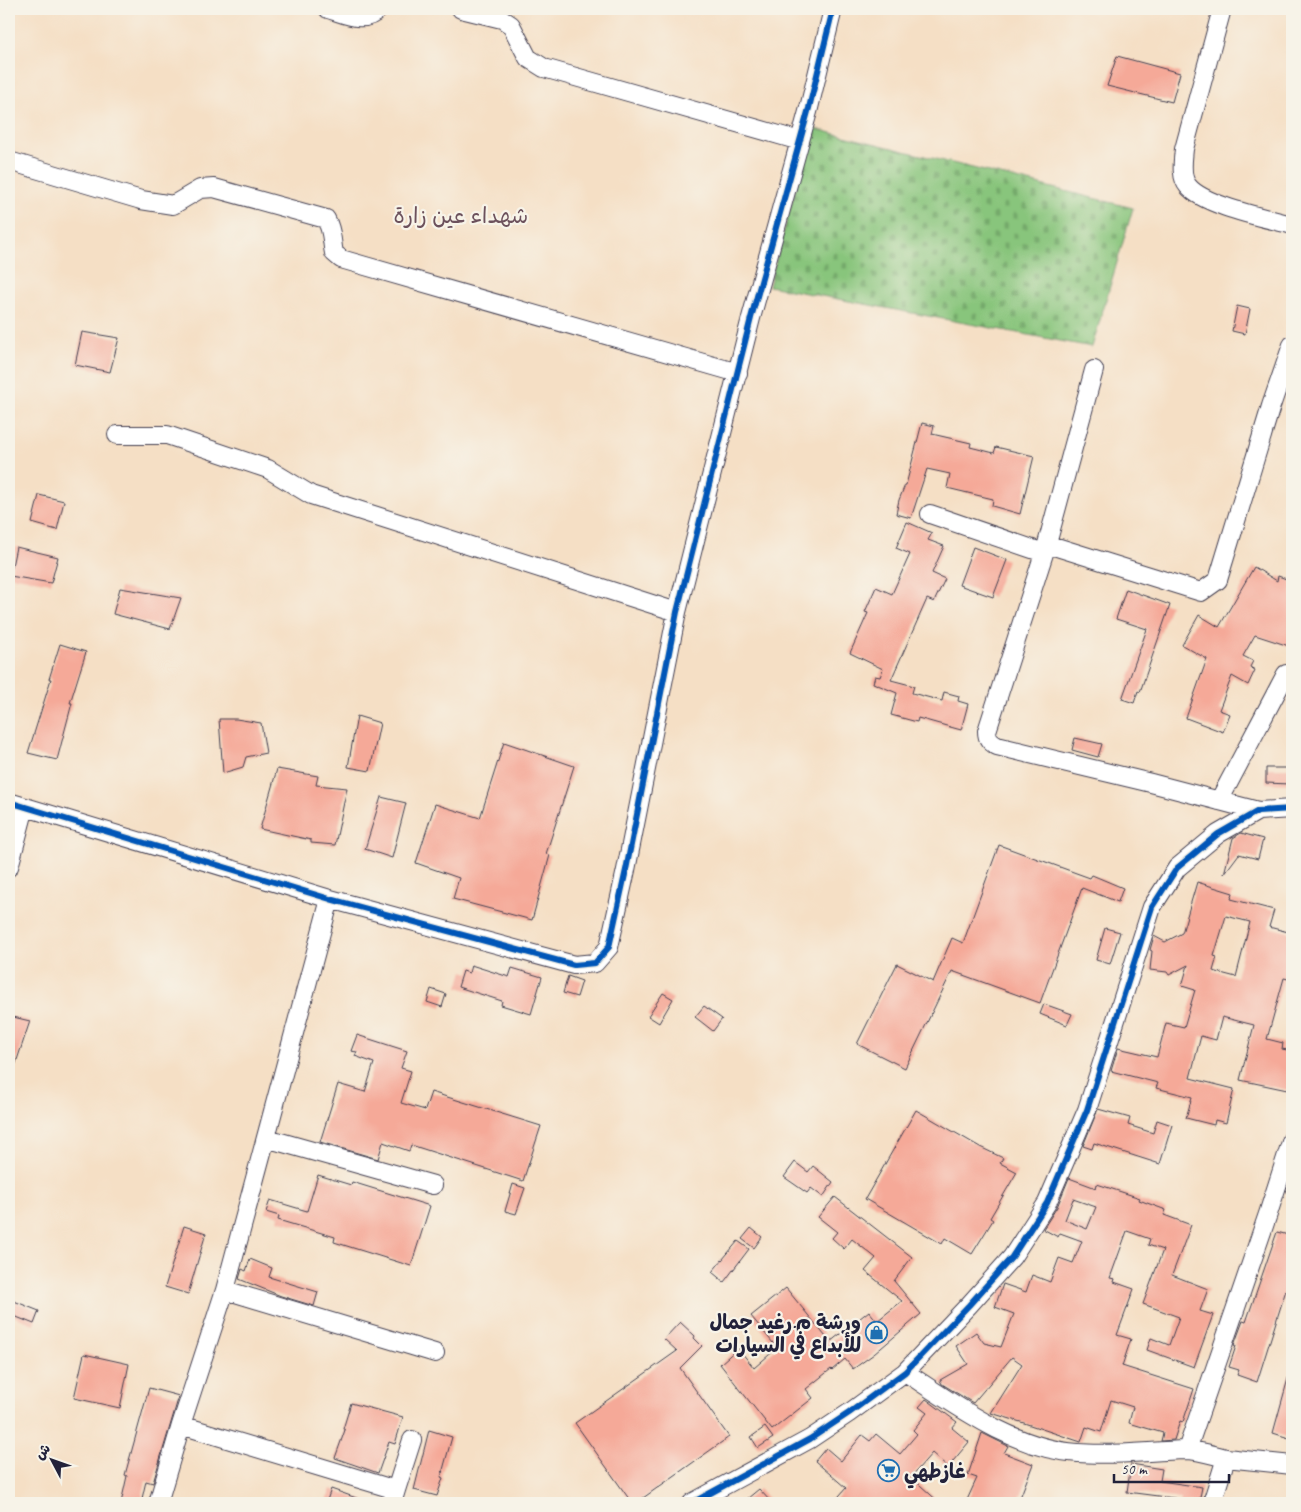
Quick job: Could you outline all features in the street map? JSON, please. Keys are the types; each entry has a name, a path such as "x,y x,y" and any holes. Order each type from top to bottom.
{"street":[{"path":"328,9 358,18 374,15 379,9"},
{"path":"461,9 502,19 507,22 511,25 528,58 544,68 800,141"},
{"path":"9,867 17,805 330,898 574,966 595,964 609,947 677,612 833,9"},
{"path":"1222,9 1184,149 1183,173 1188,186 1214,204 1292,225"},
{"path":"9,162 141,200 173,205 200,189 214,188 326,219 332,230 331,242 334,253 342,259 738,373"},
{"path":"930,514 1201,592 1218,580 1268,416 1292,345"},
{"path":"1094,370 1046,548 987,731 990,743 1258,811 1292,809"},
{"path":"117,435 167,435 268,469 311,495 677,612"},
{"path":"1219,801 1286,674"},
{"path":"692,1503 810,1439 850,1413 905,1372 1012,1257 1047,1203 1087,1110 1152,907 1177,868 1218,834 1258,811"},
{"path":"158,1503 225,1290 330,898"},
{"path":"266,1138 433,1185"},
{"path":"1186,1450 1292,1139"},
{"path":"225,1290 435,1353"},
{"path":"905,1372 954,1404 1009,1435 1043,1447 1077,1454 1124,1454 1186,1450 1226,1458 1292,1465"},
{"path":"181,1425 394,1497 412,1440"},
{"path":"1212,1503 1226,1458"}],"green space":[{"path":"812,128 1133,208 1092,347 769,286"}],"building":[{"path":"1117,56 1180,73 1172,102 1107,86"},
{"path":"1237,306 1250,309 1245,334 1232,331"},
{"path":"82,332 119,338 110,372 75,365"},
{"path":"922,423 934,426 932,434 971,443 970,447 994,453 996,447 1034,456 1020,514 992,506 993,499 947,488 950,474 927,469 911,518 896,514 899,500 906,485"},
{"path":"39,495 64,501 57,530 32,523"},
{"path":"907,522 932,533 928,540 944,546 932,573 945,579 934,602 927,599 891,680 914,686 912,693 942,701 944,692 959,696 958,701 968,704 961,730 918,718 917,722 891,715 897,693 873,683 875,676 880,677 883,669 850,653 868,613 865,612 876,587 892,594 910,554 896,548"},
{"path":"16,547 58,557 51,583 10,576"},
{"path":"973,547 1007,560 993,597 959,585"},
{"path":"1254,567 1277,581 1278,576 1292,581 1292,647 1255,635 1243,656 1253,661 1250,667 1255,670 1248,685 1232,676 1219,710 1230,714 1223,732 1186,718 1207,659 1182,645 1199,615 1219,627"},
{"path":"120,588 181,598 170,629 113,614"},
{"path":"1126,589 1170,605 1140,692 1138,691 1134,703 1122,699 1147,629 1116,619"},
{"path":"60,644 86,652 70,703 72,703 57,760 28,753"},
{"path":"357,716 380,723 370,771 348,767"},
{"path":"219,719 236,719 261,723 266,753 246,757 243,767 223,773"},
{"path":"1075,738 1102,744 1098,757 1072,750"},
{"path":"504,742 574,766 546,854 550,855 532,920 453,899 459,878 416,863 435,804 480,818"},
{"path":"1266,768 1289,768 1289,784 1266,783"},
{"path":"277,769 318,776 316,785 347,788 335,845 311,843 311,840 260,829"},
{"path":"381,797 406,803 392,858 365,849"},
{"path":"1241,833 1263,839 1258,859 1239,854 1224,874 1233,838"},
{"path":"999,845 1090,878 1092,875 1123,888 1118,902 1082,888 1040,1003 952,971 905,1068 857,1044 897,964 933,982 952,938 963,943"},
{"path":"1197,882 1233,893 1231,899 1274,910 1269,927 1292,933 1292,980 1284,978 1267,1039 1283,1043 1282,1049 1292,1051 1292,1091 1240,1080 1254,1025 1222,1017 1216,1040 1201,1036 1190,1078 1234,1089 1226,1123 1215,1120 1214,1125 1186,1118 1192,1097 1156,1088 1158,1083 1111,1071 1118,1048 1157,1057 1166,1023 1184,1027 1195,990 1182,986 1188,965 1169,975 1167,972 1150,970 1152,951 1150,950 1154,936 1165,942 1182,933","holes":["1226,916 1250,922 1236,977 1213,971 1217,957 1214,956"]},
{"path":"1105,928 1120,932 1110,964 1096,960"},
{"path":"471,965 509,977 512,968 542,977 531,1014 501,1005 502,1001 458,987 463,971 469,973"},
{"path":"568,976 582,981 577,997 563,993"},
{"path":"431,989 446,994 442,1007 427,1002"},
{"path":"663,993 673,999 659,1023 648,1016"},
{"path":"1044,1004 1072,1014 1067,1025 1040,1014"},
{"path":"704,1006 722,1019 713,1031 695,1017"},
{"path":"9,1016 30,1021 11,1078 9,1078"},
{"path":"357,1035 407,1051 401,1068 411,1071 401,1103 425,1110 431,1092 541,1126 523,1181 411,1145 409,1151 383,1142 378,1159 320,1142 338,1084 365,1092 374,1063 355,1056 357,1052 351,1051"},
{"path":"1098,1109 1130,1118 1128,1125 1153,1133 1157,1120 1172,1125 1160,1164 1094,1143 1092,1149 1083,1146"},
{"path":"916,1110 1003,1158 1000,1163 1017,1172 990,1218 993,1220 972,1254 945,1238 942,1244 865,1199"},
{"path":"795,1162 808,1172 813,1166 833,1182 823,1197 811,1188 807,1193 784,1177"},
{"path":"318,1175 351,1185 352,1182 430,1206 411,1266 334,1242 335,1237 278,1220 279,1216 266,1212 270,1200 307,1211"},
{"path":"1069,1178 1096,1188 1097,1184 1140,1198 1139,1200 1166,1210 1164,1215 1191,1225 1172,1275 1208,1289 1200,1311 1213,1315 1194,1367 1147,1350 1151,1338 1169,1345 1179,1317 1143,1304 1163,1250 1148,1245 1150,1239 1127,1231 1110,1278 1115,1279 1114,1282 1134,1289 1117,1335 1131,1339 1122,1366 1194,1389 1183,1422 1180,1421 1174,1440 1161,1441 1163,1433 1129,1423 1133,1407 1111,1400 1101,1432 1086,1427 1081,1442 991,1413 1022,1364 1012,1357 973,1403 942,1384 940,1380 968,1364 956,1346 976,1332 984,1343 1001,1347 1014,1314 995,1307 1003,1284 1026,1292 1032,1275 1050,1282 1059,1258 1073,1263 1082,1241 1060,1233 1058,1237 1043,1229 1057,1207","holes":["1073,1199 1096,1207 1087,1229 1065,1220"]},
{"path":"513,1184 525,1188 516,1214 505,1211"},
{"path":"835,1197 912,1257 894,1281 921,1314 874,1354 853,1369 845,1359 831,1369 806,1389 813,1398 772,1430 720,1364 738,1348 754,1368 777,1348 751,1316 786,1288 830,1342 869,1311 877,1321 902,1301 865,1271 876,1258 852,1239 844,1249 832,1238 837,1232 818,1217"},
{"path":"184,1226 206,1233 188,1294 165,1287"},
{"path":"751,1228 762,1237 754,1248 742,1239"},
{"path":"1277,1232 1292,1236 1292,1271 1257,1382 1237,1375 1239,1370 1229,1367 1236,1346 1234,1345 1243,1321 1246,1322"},
{"path":"738,1241 749,1249 724,1282 712,1272"},
{"path":"250,1259 272,1268 269,1277 318,1292 314,1306 281,1296 239,1279 242,1269 246,1271"},
{"path":"9,1299 39,1311 34,1324 9,1314"},
{"path":"680,1322 695,1336 694,1338 702,1346 680,1368 729,1437 636,1503 632,1503 575,1423 677,1351 664,1339"},
{"path":"84,1354 129,1364 120,1408 74,1398"},
{"path":"1289,1375 1292,1375 1292,1439 1273,1433"},
{"path":"149,1388 179,1396 153,1483 146,1481 141,1503 121,1503 127,1476 125,1475"},
{"path":"926,1399 957,1422 952,1428 969,1442 948,1467 932,1453 911,1477 940,1503 833,1503 846,1488 815,1461 826,1448 841,1461 862,1435 870,1441 876,1434 900,1454 917,1434 913,1430 927,1413 919,1407"},
{"path":"351,1403 403,1417 395,1444 389,1442 378,1473 335,1458 345,1430 343,1429"},
{"path":"765,1427 773,1438 758,1448 751,1437"},
{"path":"429,1430 452,1437 437,1496 414,1490"},
{"path":"982,1433 1008,1446 1004,1453 1033,1464 1018,1503 975,1503 967,1500 977,1478 968,1475"},
{"path":"1131,1464 1162,1469 1160,1481 1202,1487 1199,1503 1180,1503 1181,1499 1127,1492"},
{"path":"331,1489 365,1501 365,1503 326,1503"},
{"path":"759,1489 772,1503 742,1503"}],"cycle path":[{"path":"9,802 330,899 574,965 595,963 609,947 677,612 751,318 809,108 833,9"},
{"path":"692,1503 810,1439 905,1372 1012,1257 1047,1203 1087,1110 1152,907 1177,868 1218,834 1258,811 1292,809"}],"place":[{"name":"ورشة م.رغيد جمال للأبداع في السيارات","path":"877,1333"},
{"name":"غازطهي","path":"888,1471"}],"district":[{"name":"شهداء عين زارة","path":"461,216"}]}
